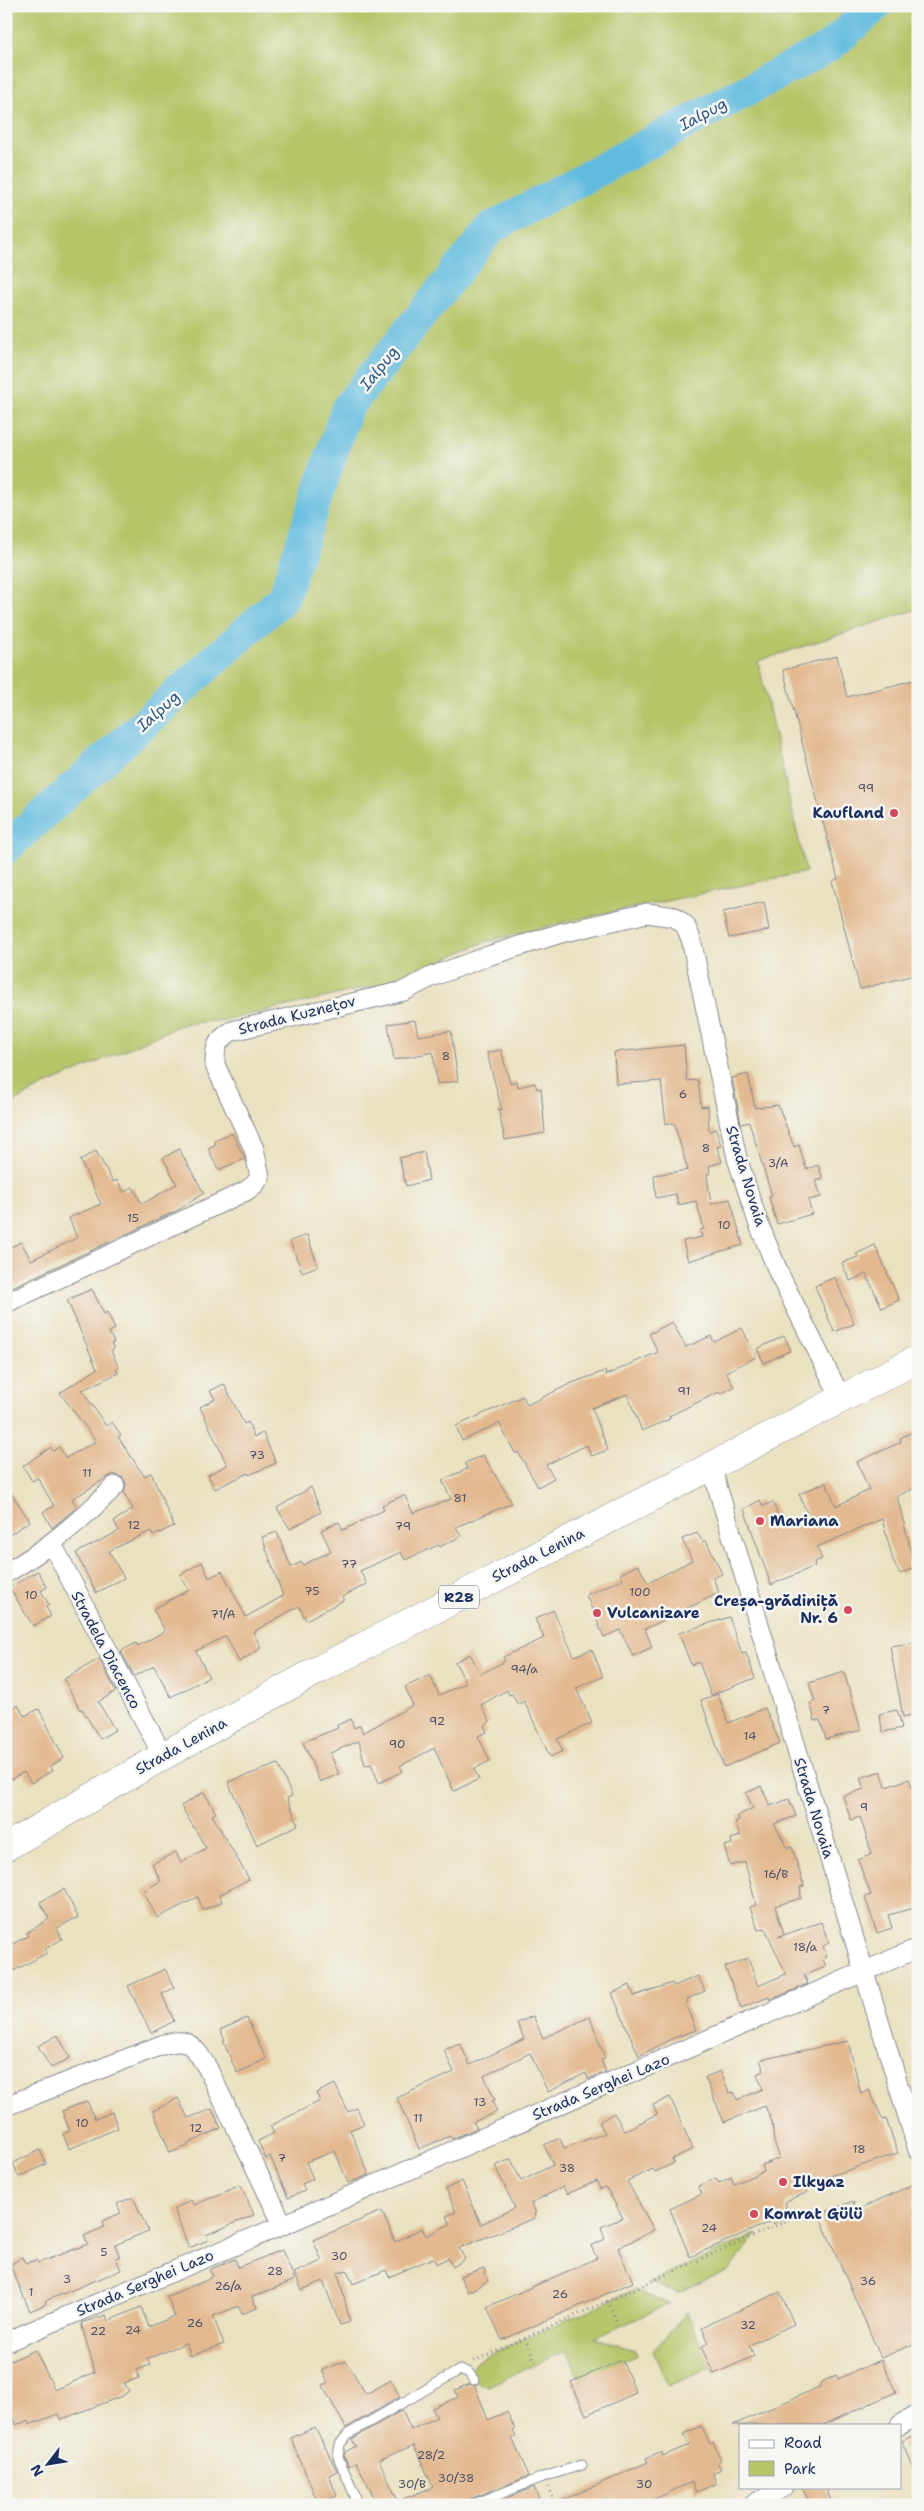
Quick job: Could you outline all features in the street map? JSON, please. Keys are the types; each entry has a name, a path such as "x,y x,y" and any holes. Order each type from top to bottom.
{"main road":[{"name":"Strada Lenina","path":"6,1847 162,1756 318,1670 918,1359"}],"street":[{"name":"Strada Kuznețov","path":"6,1303 246,1191 255,1184 260,1177 254,1149 215,1064 215,1050 220,1039 232,1031 404,991 431,977 560,933 648,913 675,917"},
{"name":"Strada Novaia","path":"675,917 685,925 691,939 737,1158 758,1222 780,1276 841,1398"},
{"name":"Strada Novaia","path":"711,1466 918,2150"},
{"path":"6,1573 52,1544 80,1521 114,1486"},
{"name":"Stradela Diacenco","path":"52,1544 162,1756"},
{"name":"Strada Serghei Lazo","path":"6,2342 283,2225 918,1948"},
{"path":"6,2106 151,2048 174,2040 186,2043 196,2050 208,2068 283,2225"},
{"path":"902,2424 918,2415"},
{"path":"753,2505 781,2488"}],"lane":[{"path":"358,2505 338,2457 340,2444 348,2434 441,2379 460,2370 468,2372 474,2380"},
{"path":"472,2505 543,2477 582,2465"}],"path":[{"path":"441,2379 462,2366 797,2216"},
{"path":"607,2301 619,2327"},
{"path":"525,2338 536,2364"}],"green space":[{"path":"6,6 918,6 918,609 758,661 806,872 570,921 485,942 389,983 225,1020 183,1024 48,1084 6,1106"},
{"path":"757,2234 729,2270 677,2293 650,2282"},
{"path":"634,2290 669,2304 595,2338 635,2350 637,2355 580,2380 567,2350 488,2386 477,2382 473,2377 471,2371 477,2360"},
{"path":"687,2312 711,2368 668,2386 653,2351"}],"building":[{"path":"837,656 847,697 918,679 918,974 860,989 832,881 838,879 783,670"},
{"path":"764,902 769,930 729,938 723,912"},
{"path":"415,1020 418,1036 451,1031 458,1081 437,1084 433,1052 394,1060 388,1024"},
{"path":"684,1045 687,1081 698,1080 701,1107 708,1106 709,1131 716,1129 721,1146 717,1147 722,1162 709,1166 710,1173 707,1174 711,1204 730,1199 743,1245 688,1261 683,1241 702,1237 700,1230 704,1229 696,1201 678,1205 676,1194 656,1198 654,1175 688,1170 674,1123 666,1124 661,1081 616,1084 614,1052"},
{"path":"501,1050 510,1083 517,1081 518,1087 535,1083 537,1089 541,1088 545,1133 505,1140 498,1109 502,1110 487,1053"},
{"path":"748,1074 755,1108 778,1105 794,1147 799,1145 806,1169 818,1165 823,1179 816,1181 821,1197 808,1200 812,1214 777,1224 769,1197 772,1196 749,1122 741,1124 732,1078"},
{"path":"232,1133 245,1159 218,1170 208,1148 215,1145 214,1140"},
{"path":"179,1149 204,1193 178,1210 6,1290 6,1249 21,1242 31,1260 77,1238 69,1218 101,1204 80,1160 96,1151 113,1182 117,1180 124,1192 133,1187 142,1204 177,1184 163,1158"},
{"path":"424,1152 429,1180 406,1186 399,1158"},
{"path":"307,1235 318,1266 302,1272 290,1241"},
{"path":"875,1245 899,1300 882,1308 866,1274 850,1281 842,1263 858,1257 856,1254"},
{"path":"835,1277 854,1324 834,1332 815,1286"},
{"path":"92,1289 104,1314 107,1312 115,1329 109,1332 114,1343 111,1343 114,1349 111,1351 119,1368 117,1369 118,1373 82,1390 106,1426 112,1422 121,1435 118,1437 144,1476 151,1473 174,1526 153,1536 151,1531 109,1551 124,1578 96,1593 76,1553 119,1531 114,1521 133,1509 124,1493 126,1484 123,1478 113,1474 72,1499 77,1507 52,1528 43,1512 54,1506 38,1478 32,1481 23,1466 51,1447 53,1451 59,1447 66,1458 96,1441 60,1393 97,1369 67,1300"},
{"path":"672,1322 686,1347 711,1336 714,1342 742,1328 756,1357 726,1372 734,1387 720,1394 719,1392 669,1416 670,1419 642,1431 627,1394 592,1408 608,1450 591,1456 587,1445 546,1465 554,1478 538,1487 518,1452 515,1453 499,1423 462,1441 456,1426 523,1396 527,1405 572,1383 605,1371 606,1375 658,1352 649,1334"},
{"path":"784,1336 791,1350 764,1363 757,1349"},
{"path":"224,1384 244,1424 248,1422 254,1437 263,1433 276,1463 249,1475 248,1473 215,1489 208,1475 227,1465 200,1407 215,1399 210,1391"},
{"path":"918,1429 918,1487 897,1496 915,1567 900,1574 893,1560 882,1519 817,1547 822,1559 814,1562 815,1566 771,1585 744,1509 760,1500 763,1506 773,1502 780,1522 807,1513 799,1494 826,1482 836,1506 869,1490 857,1462 901,1442 900,1438"},
{"path":"483,1455 512,1503 456,1527 461,1536 440,1547 438,1545 405,1560 401,1552 360,1571 367,1584 342,1597 344,1600 306,1620 299,1606 253,1632 261,1648 239,1662 226,1636 196,1651 209,1677 171,1697 154,1666 134,1676 121,1651 136,1643 138,1646 165,1631 153,1609 189,1590 180,1575 202,1562 209,1578 222,1571 246,1617 283,1596 262,1537 277,1532 291,1567 302,1562 303,1565 331,1551 321,1530 339,1522 343,1530 384,1510 382,1505 402,1496 405,1496 413,1513 451,1499 442,1480 467,1469 465,1463"},
{"path":"6,1486 30,1521 6,1537"},
{"path":"311,1487 321,1512 290,1529 277,1508"},
{"path":"697,1533 703,1542 706,1540 722,1574 713,1578 719,1593 645,1629 652,1647 633,1656 620,1630 604,1637 586,1595 623,1579 620,1574 638,1565 648,1583 692,1560 682,1539"},
{"path":"38,1571 47,1587 41,1591 49,1605 46,1607 51,1616 33,1626 9,1587"},
{"path":"553,1610 574,1656 592,1649 603,1677 576,1688 592,1723 557,1739 563,1751 550,1757 524,1701 518,1705 512,1694 509,1695 507,1690 481,1705 490,1722 484,1726 487,1732 478,1736 490,1761 474,1769 479,1779 454,1791 434,1748 400,1766 403,1771 379,1783 371,1764 365,1765 359,1741 330,1753 339,1774 320,1782 303,1742 338,1728 337,1725 351,1719 354,1728 360,1725 363,1733 413,1705 405,1687 430,1675 439,1695 466,1683 455,1662 470,1654 481,1674 505,1661 503,1657 544,1638 535,1619"},
{"path":"729,1617 742,1654 746,1653 755,1678 711,1695 699,1662 691,1665 679,1633"},
{"path":"918,1642 918,1656 913,1657 918,1677 918,1713 903,1717 890,1646"},
{"path":"99,1659 116,1691 98,1702 115,1730 100,1739 82,1709 80,1710 64,1679"},
{"path":"844,1672 861,1730 826,1739 820,1720 815,1721 810,1703 815,1701 809,1683"},
{"path":"718,1694 728,1723 765,1708 780,1743 724,1767 701,1700"},
{"path":"18,1705 24,1716 39,1709 64,1758 50,1766 53,1770 31,1783 24,1772 6,1782 6,1712"},
{"path":"897,1710 902,1728 883,1732 879,1714"},
{"path":"278,1764 292,1796 287,1798 298,1825 257,1845 228,1782"},
{"path":"881,1771 886,1787 909,1779 918,1802 918,1907 888,1915 892,1928 877,1933 865,1897 871,1895 858,1860 872,1854 860,1817 851,1820 843,1796 864,1789 860,1778"},
{"path":"761,1786 770,1806 789,1799 796,1816 774,1824 788,1848 792,1847 804,1886 800,1887 801,1898 775,1906 784,1934 778,1937 821,1922 829,1943 823,1946 827,1957 823,1959 826,1967 804,1975 808,1984 770,2000 769,1997 741,2008 725,1967 748,1958 758,1986 786,1974 765,1928 758,1930 750,1907 756,1905 745,1862 730,1866 724,1846 732,1844 731,1839 740,1836 735,1822 739,1820 737,1816 753,1808 746,1793"},
{"path":"204,1792 216,1813 212,1815 249,1879 219,1895 222,1902 203,1910 198,1897 157,1918 143,1891 161,1881 152,1864 176,1852 181,1863 206,1848 181,1806"},
{"path":"64,1889 78,1917 57,1928 62,1939 45,1949 47,1953 6,1975 6,1947 28,1936 26,1933 49,1919 40,1902"},
{"path":"165,1969 174,1988 162,1994 174,2021 151,2033 128,1986"},
{"path":"698,1976 705,1991 687,1999 688,2002 685,2003 696,2030 671,2039 639,2056 612,1993 630,1985 634,1996 672,1983 674,1986"},
{"path":"533,2016 543,2038 590,2017 605,2058 601,2060 606,2072 588,2079 586,2073 548,2092 530,2053 484,2076 495,2100 492,2101 497,2112 473,2122 477,2128 452,2139 450,2136 419,2149 397,2098 454,2072 444,2050 460,2044 470,2065 524,2039 517,2023"},
{"path":"247,2018 266,2059 237,2073 220,2030"},
{"path":"58,2035 70,2058 51,2068 38,2046"},
{"path":"848,2041 861,2094 869,2090 883,2120 886,2119 898,2153 810,2183 806,2193 786,2201 785,2218 773,2224 772,2221 690,2257 670,2209 702,2194 698,2186 716,2178 719,2183 731,2177 734,2184 764,2171 762,2165 780,2158 774,2142 772,2122 765,2106 724,2122 705,2077 721,2071 729,2093 734,2092 737,2100 763,2089 757,2074 764,2071 760,2060"},
{"path":"335,2084 348,2112 357,2108 364,2124 350,2130 369,2175 348,2183 335,2151 306,2162 313,2179 302,2184 305,2191 288,2198 270,2156 266,2159 258,2141 274,2133 270,2126 320,2101 316,2093"},
{"path":"670,2097 693,2149 672,2159 674,2163 655,2172 653,2169 627,2181 654,2230 618,2248 633,2282 502,2340 487,2307 597,2258 591,2246 605,2239 601,2227 623,2218 606,2187 600,2189 597,2181 567,2194 563,2187 531,2203 536,2213 534,2214 535,2218 459,2248 465,2259 453,2267 448,2258 436,2264 433,2258 389,2277 386,2270 353,2284 347,2270 338,2273 350,2322 340,2325 323,2281 302,2290 294,2273 322,2261 313,2240 382,2211 395,2242 422,2228 426,2236 450,2224 446,2216 456,2212 446,2189 462,2181 481,2224 515,2208 495,2166 511,2159 521,2181 553,2165 544,2145 560,2138 564,2148 605,2133 599,2122 614,2113 624,2131 657,2114 653,2105"},
{"path":"178,2098 188,2118 212,2109 221,2128 188,2144 188,2146 170,2153 153,2111"},
{"path":"87,2101 95,2119 112,2112 118,2128 69,2149 63,2134 70,2131 62,2111"},
{"path":"40,2150 46,2164 19,2177 13,2163"},
{"path":"918,2182 918,2342 881,2358 819,2215 853,2201 857,2210"},
{"path":"241,2185 254,2215 206,2235 208,2240 189,2248 174,2209 191,2200 194,2205"},
{"path":"133,2197 148,2231 115,2245 120,2257 116,2258 121,2270 45,2301 46,2304 30,2311 10,2265 22,2257 26,2263 36,2260 38,2263 88,2244 84,2236 104,2227 102,2221 121,2213 117,2204"},
{"path":"282,2250 295,2280 252,2297 257,2308 242,2314 239,2306 213,2316 224,2344 191,2356 186,2343 147,2359 150,2365 137,2370 139,2378 124,2383 129,2391 122,2396 60,2420 58,2414 29,2425 28,2421 15,2425 6,2394 6,2363 35,2350 55,2390 95,2372 81,2323 106,2315 108,2321 141,2307 149,2327 175,2316 167,2296 207,2280 213,2276 209,2270 235,2259 238,2267"},
{"path":"484,2268 488,2281 468,2292 460,2276"},
{"path":"780,2292 794,2324 749,2345 754,2356 714,2374 701,2347 709,2343 702,2327"},
{"path":"622,2360 636,2393 586,2415 571,2382"},
{"path":"881,2360 896,2392 825,2424 733,2425 821,2386 820,2383 836,2375 838,2379"},
{"path":"346,2361 366,2394 391,2380 400,2397 346,2428 322,2385 328,2383 322,2370"},
{"path":"469,2384 475,2386 488,2420 507,2412 515,2429 513,2430 516,2436 512,2438 529,2476 470,2499 466,2505 378,2505 356,2463 349,2466 344,2456 345,2452 356,2446 352,2439 402,2410 411,2430 437,2417 432,2408 458,2397 455,2390","holes":["414,2445 433,2487 398,2501 379,2460"]},
{"path":"701,2426 710,2444 713,2442 721,2460 717,2462 721,2469 713,2473 716,2484 696,2492 692,2482 641,2505 552,2505 648,2462 646,2459 662,2452 663,2456 689,2445 684,2434"},
{"path":"315,2427 337,2471 329,2475 337,2496 318,2503 291,2438"},
{"path":"918,2433 918,2477 902,2441"},
{"path":"534,2487 542,2505 490,2505"},
{"path":"802,2488 825,2488 833,2505 810,2505"}],"waterway":[{"name":"Ialpug","path":"6,848 283,598 347,408 491,228 830,46 876,6"},
{"path":"918,326 916,329 918,335"}],"place":[{"name":"Kaufland","path":"894,813"},
{"name":"Mariana","path":"760,1521"},
{"name":"Creșa-grădiniță Nr. 6","path":"848,1610"},
{"name":"Vulcanizare","path":"597,1613"},
{"name":"Ilkyaz","path":"783,2182"},
{"name":"Komrat Gülü","path":"754,2214"}]}
